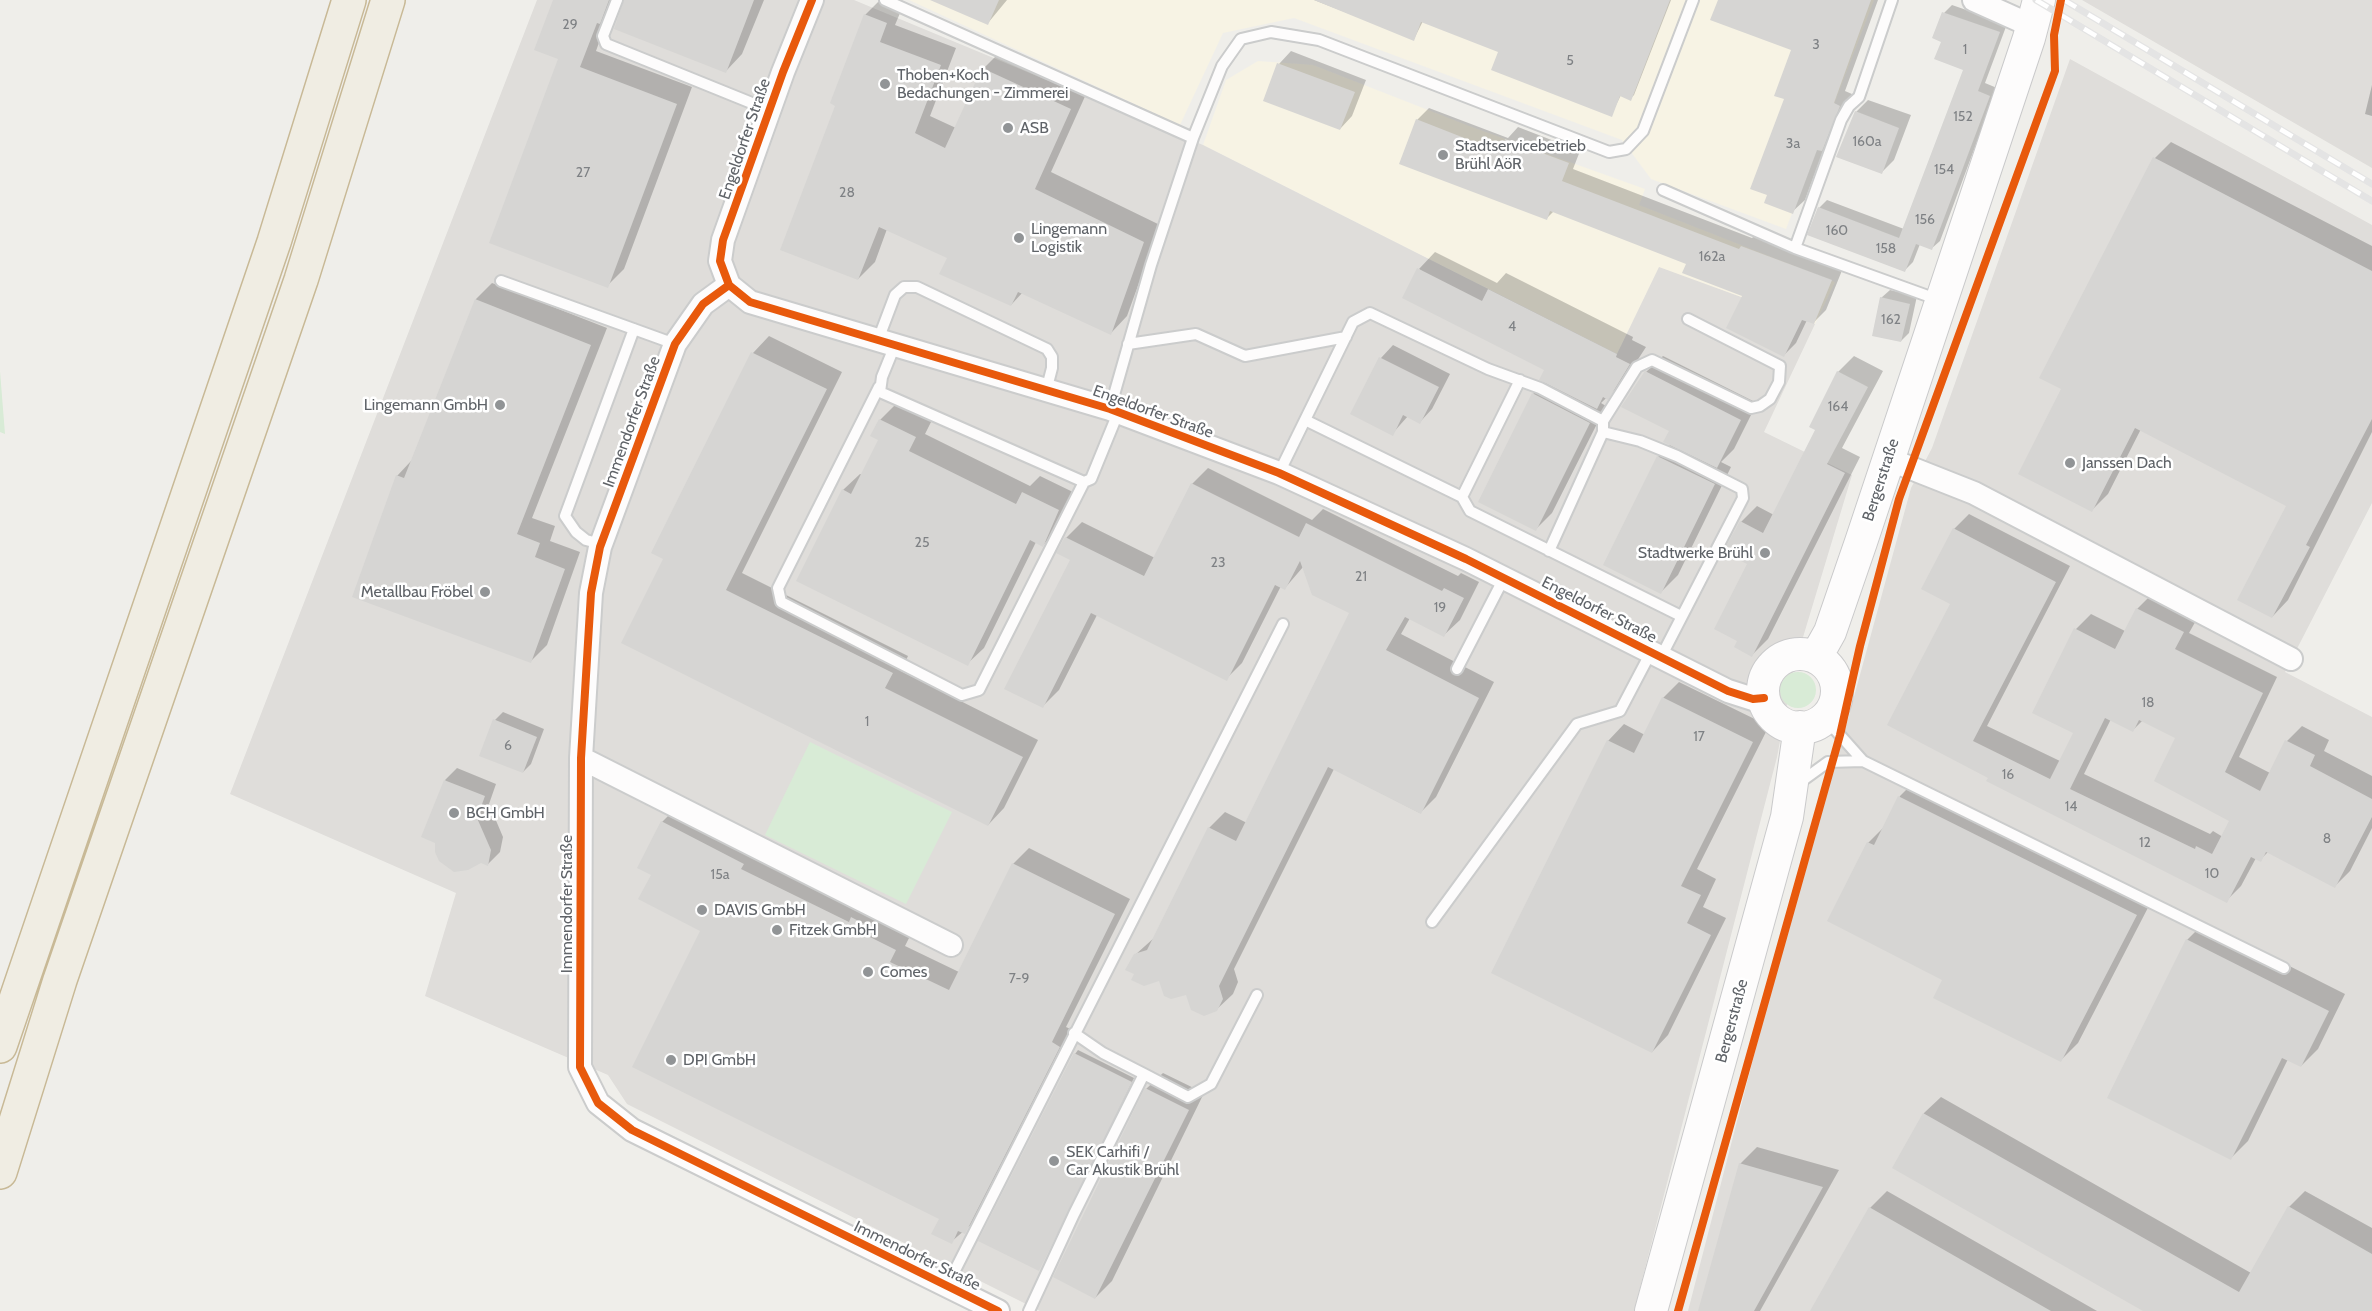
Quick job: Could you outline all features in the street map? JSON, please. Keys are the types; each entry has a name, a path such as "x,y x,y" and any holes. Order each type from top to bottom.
{"highway":[{"path":"0,1046 267,262 349,0"},
{"path":"0,1172 64,969 301,280 388,0"}],"street":[{"name":"Engeldorfer Straße","path":"812,0 769,110 723,240 720,261 729,285 750,302 1114,411 1279,473 1504,578 1728,691 1753,699 1764,698"},
{"path":"1974,0 2036,13"},
{"name":"Bergerstraße","path":"1816,657 1830,632 2036,13"},
{"name":"Immendorfer Straße","path":"729,285 703,304 675,344 601,544 591,593 581,758 580,1067 598,1102 632,1130 998,1311"},
{"path":"1888,459 1974,493 2291,659"},
{"path":"1803,654 1816,657 1827,665 1835,677 1838,691 1835,704 1814,722 1781,722 1773,715 1764,698 1764,684 1769,672 1778,662 1790,655 1803,654"},
{"name":"Bergerstraße","path":"1651,1311 1741,988 1792,789 1814,722"},
{"path":"581,758 951,945"}],"lane":[{"path":"617,0 603,36 606,45 769,110"},
{"path":"885,0 1192,138"},
{"path":"1047,391 1052,357 1047,349 1036,341 917,287 904,287 895,295 879,387 778,588 781,602 962,695 979,690 1084,482 1091,479 1114,411 1128,344 1192,138 1222,66 1241,39 1271,32 1319,40 1609,152 1626,149 1643,131 1693,0"},
{"path":"1795,248 1841,120 1859,97 1892,0"},
{"path":"1663,190 1795,248 1942,301"},
{"path":"501,281 675,344"},
{"path":"1279,473 1353,322 1370,313 1488,369 1540,388 1603,426 1677,456 1742,489 1743,498 1681,616 1620,711 1577,724 1432,922"},
{"path":"1549,551 1603,426 1637,367 1652,360 1751,408 1760,406 1770,399 1779,382 1780,366 1688,319"},
{"path":"601,544 586,540 576,532 565,516 634,329"},
{"path":"1128,344 1196,334 1245,356 1346,337"},
{"path":"1462,497 1520,380"},
{"path":"879,387 885,395 1084,482"},
{"path":"1305,420 1462,497 1470,511 1681,616"},
{"path":"1457,669 1504,578"},
{"path":"947,1286 1283,624"},
{"path":"1814,722 1831,725 1863,760 2284,968"},
{"path":"1792,789 1828,762 1863,760"},
{"path":"1074,1033 1103,1053 1188,1098 1211,1084 1257,994"},
{"path":"1029,1311 1074,1214 1144,1074"}],"shaded area":[{"path":"537,0 854,0 1203,145 1617,354 1659,267 1815,324 1764,432 1852,475 1794,667 1777,757 1634,1311 1040,1311 627,1104 608,1075 425,996 456,893 230,794"},
{"path":"909,0 1874,0 1786,229 1651,179 1622,140 1294,18 1223,33 1180,125"},
{"path":"2082,0 2372,0 2372,168"},
{"path":"2070,59 2372,225 2372,503 2285,672 2372,717 2372,1311 1688,1311 1811,835 1837,759 1911,488 1932,448"},
{"path":"1258,61 1313,65 1469,126 1645,189 1639,205 1835,282 1815,324 1659,268 1617,354 1203,145 1226,80"}],"green space":[{"path":"0,371 5,434 0,432"},
{"path":"1798,672 1811,677 1816,690 1811,703 1798,708 1785,703 1780,690 1785,677"},
{"path":"810,742 952,812 906,904 765,835"}],"building":[{"path":"553,0 609,0 600,24 597,23 580,67 677,104 608,288 489,243 558,59 534,50"},
{"path":"624,0 754,0 726,73 614,29"},
{"path":"930,0 999,0 988,25"},
{"path":"1314,0 1670,0 1631,101 1620,96 1612,117 1491,70 1498,52 1421,22 1414,41"},
{"path":"1718,0 1871,0 1834,103 1840,106 1822,151 1817,150 1793,214 1764,203 1767,195 1750,189 1784,99 1774,96 1791,50 1710,20"},
{"path":"1942,12 2000,32 1978,91 1990,96 1932,250 1916,244 1905,272 1807,235 1818,207 1899,238 1963,70 1934,59 1941,42 1932,38"},
{"path":"864,14 887,23 880,42 941,65 915,133 945,148 982,68 1071,109 1035,189 1144,242 1111,335 1018,292 1011,306 939,274 947,258 879,227 858,280 780,250 835,106 830,103"},
{"path":"1277,63 1355,92 1340,130 1263,101"},
{"path":"1855,111 1899,128 1882,174 1836,157"},
{"path":"1416,119 1500,152 1505,139 1569,163 1562,181 1739,249 1741,246 1832,280 1814,324 1802,320 1784,357 1726,328 1742,296 1682,273 1686,264 1550,211 1547,220 1399,164"},
{"path":"2153,157 2372,271 2372,419 2306,545 2310,547 2272,618 2237,600 2286,506 2135,428 2092,512 2018,474 2061,389 2039,378"},
{"path":"1417,268 1482,301 1488,289 1617,354 1616,357 1630,364 1608,400 1603,397 1597,409 1539,380 1544,370 1402,298"},
{"path":"1880,297 1910,304 1901,342 1872,336"},
{"path":"475,299 591,345 517,534 540,543 535,557 565,569 531,663 352,597 396,475 404,478"},
{"path":"751,352 827,389 726,590 893,673 885,688 1023,757 988,826 621,643 663,559 651,553"},
{"path":"1379,357 1439,387 1420,424 1403,415 1393,436 1350,414"},
{"path":"1645,371 1741,420 1717,468 1663,442 1669,431 1621,407"},
{"name":"Stadtwerke Brühl","path":"1837,371 1868,387 1827,464 1845,473 1752,657 1734,647 1737,641 1714,629 1747,564 1723,552 1740,521 1763,533 1815,430 1809,427"},
{"path":"1532,393 1590,423 1536,531 1478,502"},
{"path":"879,419 916,437 909,451 1016,504 1022,492 1059,510 1043,547 1030,540 968,666 796,581 842,489 851,494 878,440 870,436"},
{"path":"1657,456 1715,484 1661,594 1603,565"},
{"path":"1191,483 1299,537 1306,523 1442,591 1444,588 1464,598 1444,637 1405,617 1386,650 1479,698 1421,814 1328,767 1219,986 1223,999 1217,1011 1204,1016 1191,1010 1186,995 1171,999 1164,996 1159,981 1144,986 1131,980 1134,974 1125,970 1134,954 1147,950 1208,827 1236,841 1349,613 1312,595 1300,561 1285,590 1275,585 1227,681 1091,613 1043,708 1004,689 1070,560 1056,553 1065,537 1144,576"},
{"path":"1953,528 2056,582 1973,741 2050,779 2073,733 2032,713 2074,628 2115,649 2136,608 2184,632 2175,649 2263,693 2225,772 2260,791 2285,740 2315,755 2310,766 2372,799 2372,817 2335,888 2266,852 2261,862 2251,857 2227,903 1986,781 1988,778 1887,725 1950,604 1921,589","holes":["2105,718 2133,732 2139,720 2175,738 2154,781 2229,821 2212,854 2196,846 2195,849 2070,789"]},
{"path":"1662,697 1753,742 1681,886 1701,895 1687,923 1711,935 1652,1053 1491,973 1607,740 1634,753"},
{"path":"493,719 537,737 523,773 479,756"},
{"name":"BCH GmbH","path":"444,780 485,796 477,818 491,850 488,866 481,863 468,870 454,872 439,861 435,852 435,843 421,837"},
{"path":"1898,796 2137,915 2061,1062 1933,998 1942,980 1827,921 1867,842 1874,845"},
{"path":"661,821 744,864 741,869 849,922 851,917 870,927 866,935 896,950 890,962 949,990 1012,863 1115,914 1052,1042 1060,1047 965,1234 958,1231 952,1244 931,1234 939,1219 632,1067 700,931 638,899 651,875 637,868"},
{"path":"2186,939 2329,1011 2301,1067 2282,1058 2231,1160 2107,1098"},
{"name":"SEK Carhifi / Car Akustik Brühl","path":"1074,1053 1132,1082 1039,1271 978,1241"},
{"path":"1145,1088 1189,1110 1095,1299 1053,1277"},
{"path":"1923,1113 2239,1292 2288,1206 2372,1254 2372,1311 2143,1311 1892,1168"},
{"path":"1739,1163 1823,1187 1754,1311 1698,1311"},
{"path":"1869,1207 2051,1311 1810,1311"}],"railway":[{"path":"2036,0 2372,201"},
{"path":"2064,0 2372,184"}],"cycle path":[{"path":"812,0 783,72 723,240 720,261 729,285 750,302 1110,409 1279,473 1466,559 1728,691 1753,699 1764,698"},
{"path":"1678,1311 1840,735 1860,646 1899,499 2055,71 2054,35 2061,0"},
{"path":"729,285 703,304 675,344 600,547 591,593 581,758 580,1067 598,1103 632,1130 998,1311"}],"place":[{"name":"Thoben+Koch Bedachungen - Zimmerei","path":"885,84"},
{"name":"ASB","path":"1008,128"},
{"name":"Stadtservicebetrieb Brühl AöR","path":"1443,155"},
{"name":"Lingemann Logistik","path":"1019,238"},
{"name":"Lingemann GmbH","path":"500,405"},
{"name":"Janssen Dach","path":"2070,463"},
{"name":"Stadtwerke Brühl","path":"1765,553"},
{"name":"Metallbau Fröbel","path":"485,592"},
{"name":"BCH GmbH","path":"454,813"},
{"name":"DAVIS GmbH","path":"702,910"},
{"name":"Fitzek GmbH","path":"777,930"},
{"name":"Comes","path":"868,972"},
{"name":"DPI GmbH","path":"671,1060"},
{"name":"SEK Carhifi / Car Akustik Brühl","path":"1054,1161"}]}
